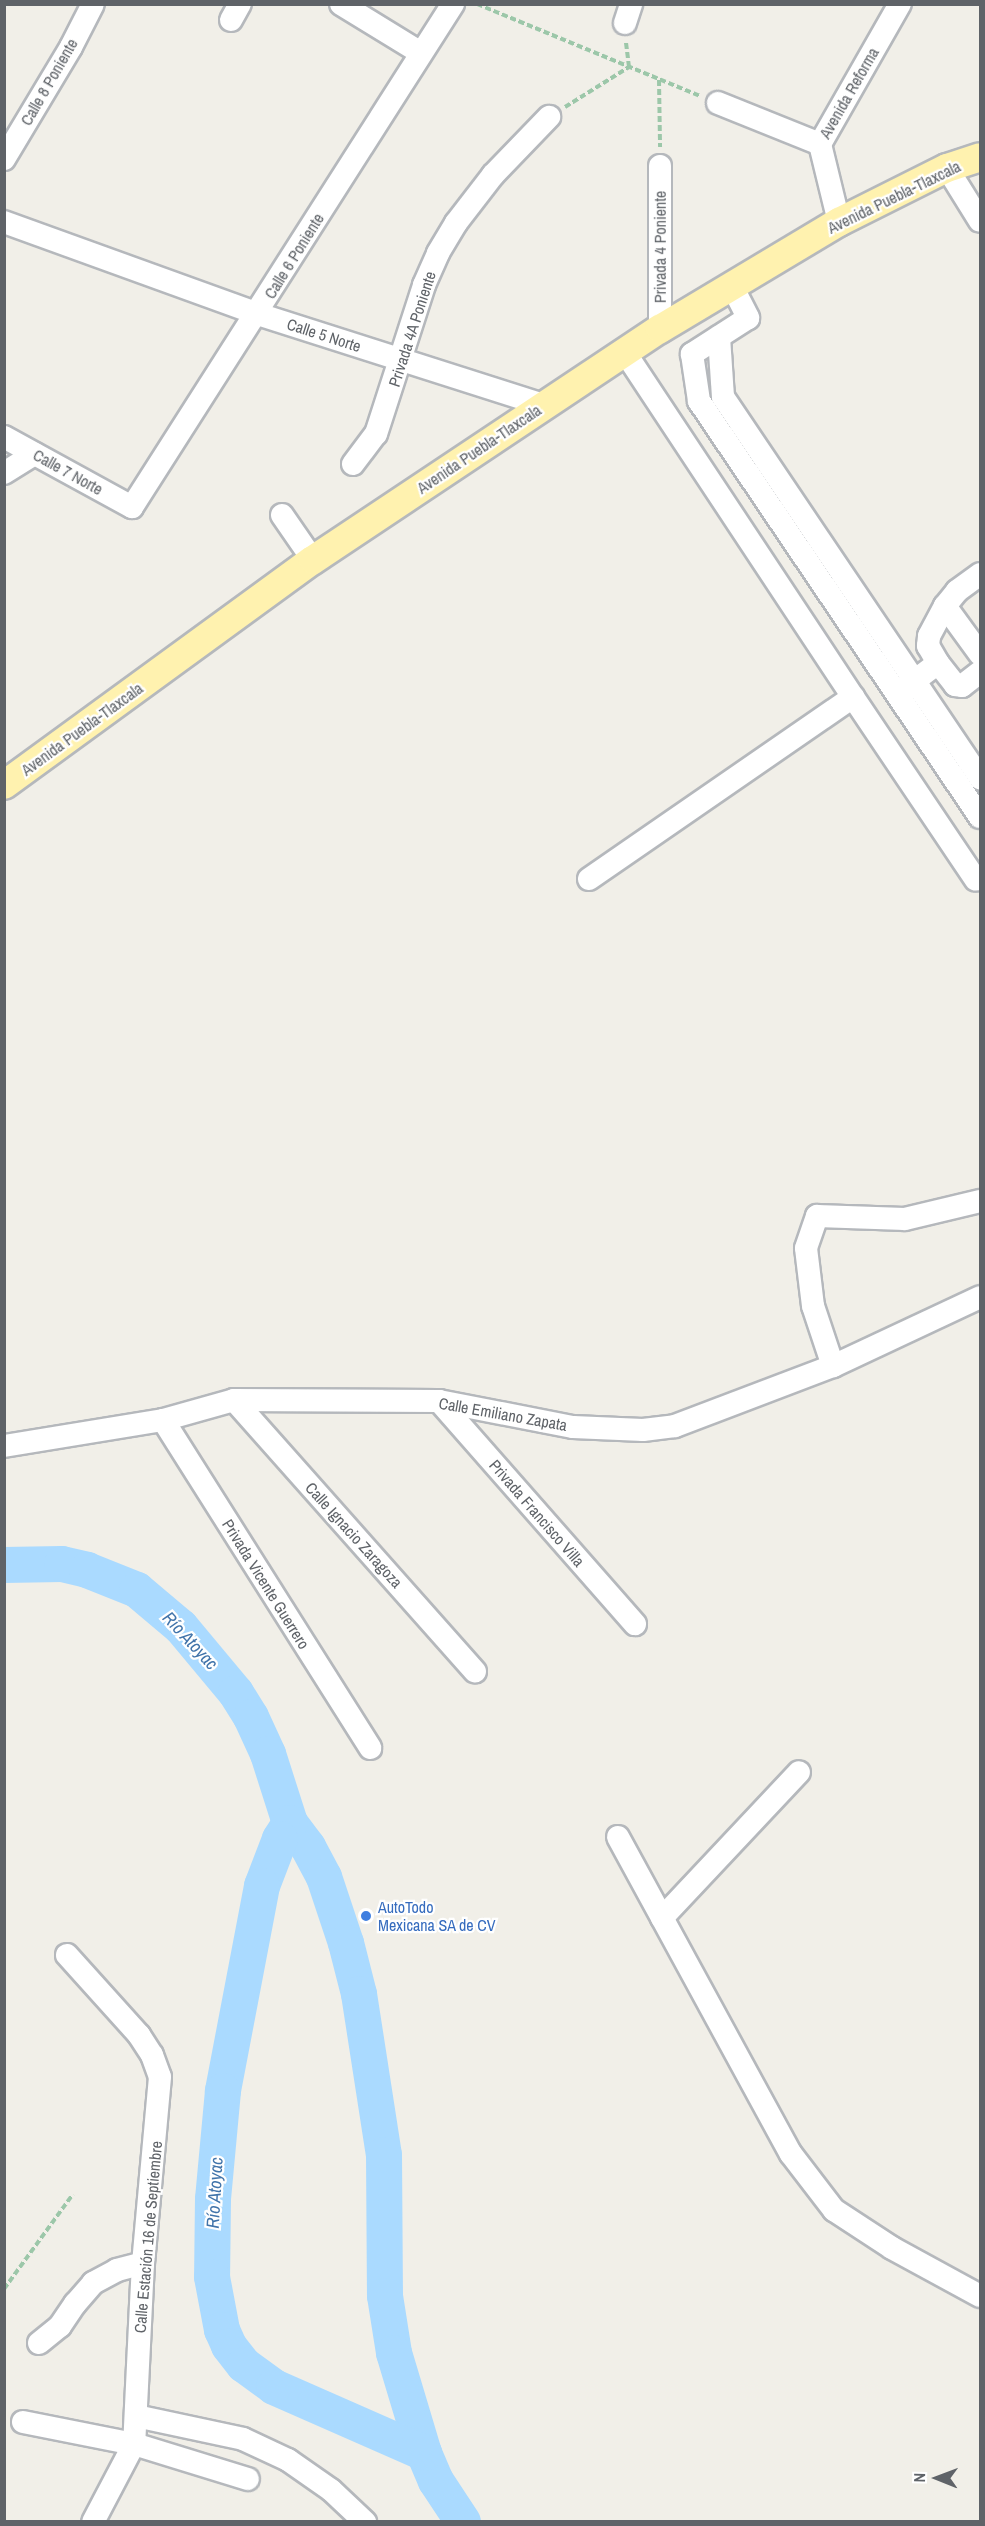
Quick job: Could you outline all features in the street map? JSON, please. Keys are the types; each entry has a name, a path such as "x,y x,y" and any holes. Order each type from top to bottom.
{"main road":[{"name":"Avenida Puebla-Tlaxcala","path":"4,785 313,561 660,329 839,222 947,168 981,158"}],"street":[{"name":"Calle 8 Poniente","path":"8,148 71,47 93,4"},
{"path":"341,4 421,53"},
{"name":"Calle 6 Poniente","path":"132,507 258,314 453,4"},
{"name":"Avenida Reforma","path":"839,222 820,144 900,4"},
{"path":"718,103 820,144"},
{"name":"Privada 4A Poniente","path":"353,464 376,435 402,361 424,285 456,223 493,175 549,117"},
{"name":"Privada 4 Poniente","path":"660,166 660,329"},
{"path":"947,168 981,221"},
{"name":"Calle 5 Norte","path":"4,222 258,314 544,405"},
{"path":"732,286 747,318 719,337 723,397 760,474 906,688 981,817"},
{"path":"625,352 976,880"},
{"name":"Calle 7 Norte","path":"4,437 132,507"},
{"path":"4,473 35,454"},
{"path":"282,515 313,561"},
{"path":"981,574 957,591 945,606 929,636 928,645 955,685 962,686 981,672"},
{"path":"945,606 981,654"},
{"path":"906,688 938,663"},
{"path":"906,688 981,778"},
{"path":"589,879 853,697"},
{"path":"833,1366 813,1306 806,1248 817,1216 905,1219 981,1201"},
{"name":"Calle Emiliano Zapata","path":"4,1446 163,1420 234,1400 439,1401 573,1427 643,1430 675,1426 833,1366 981,1296"},
{"name":"Calle Ignacio Zaragoza","path":"234,1400 475,1671"},
{"name":"Privada Francisco Villa","path":"439,1401 635,1624"},
{"name":"Privada Vicente Guerrero","path":"163,1420 370,1748"},
{"path":"662,1918 799,1772"},
{"path":"618,1837 791,2154 834,2210 892,2248 981,2296"},
{"name":"Calle Estación 16 de Septiembre","path":"67,1955 139,2035 152,2055 160,2077 143,2263 134,2444"},
{"path":"39,2343 60,2326 93,2283 117,2270 143,2263"},
{"path":"136,2416 243,2439 288,2460 331,2490 365,2522"},
{"path":"23,2422 134,2444 248,2479"},
{"path":"93,2522 134,2444"}],"path":[{"path":"477,4 718,103"},
{"path":"549,117 629,67"},
{"path":"659,79 660,166"},
{"path":"4,2289 74,2194"}],"waterway":[{"name":"Río Atoyac","path":"4,1565 62,1564 87,1570 137,1590 181,1627 236,1693 251,1717 268,1754 290,1823 308,1847 324,1877 346,1943 359,1994 384,2155 385,2296 394,2353 424,2453 436,2481 463,2522"},
{"name":"Río Atoyac","path":"290,1823 280,1839 262,1886 223,2091 213,2199 212,2277 222,2330 229,2346 244,2365 274,2387 424,2453"}],"place":[{"name":"AutoTodo Mexicana SA de CV","path":"366,1916"}]}
